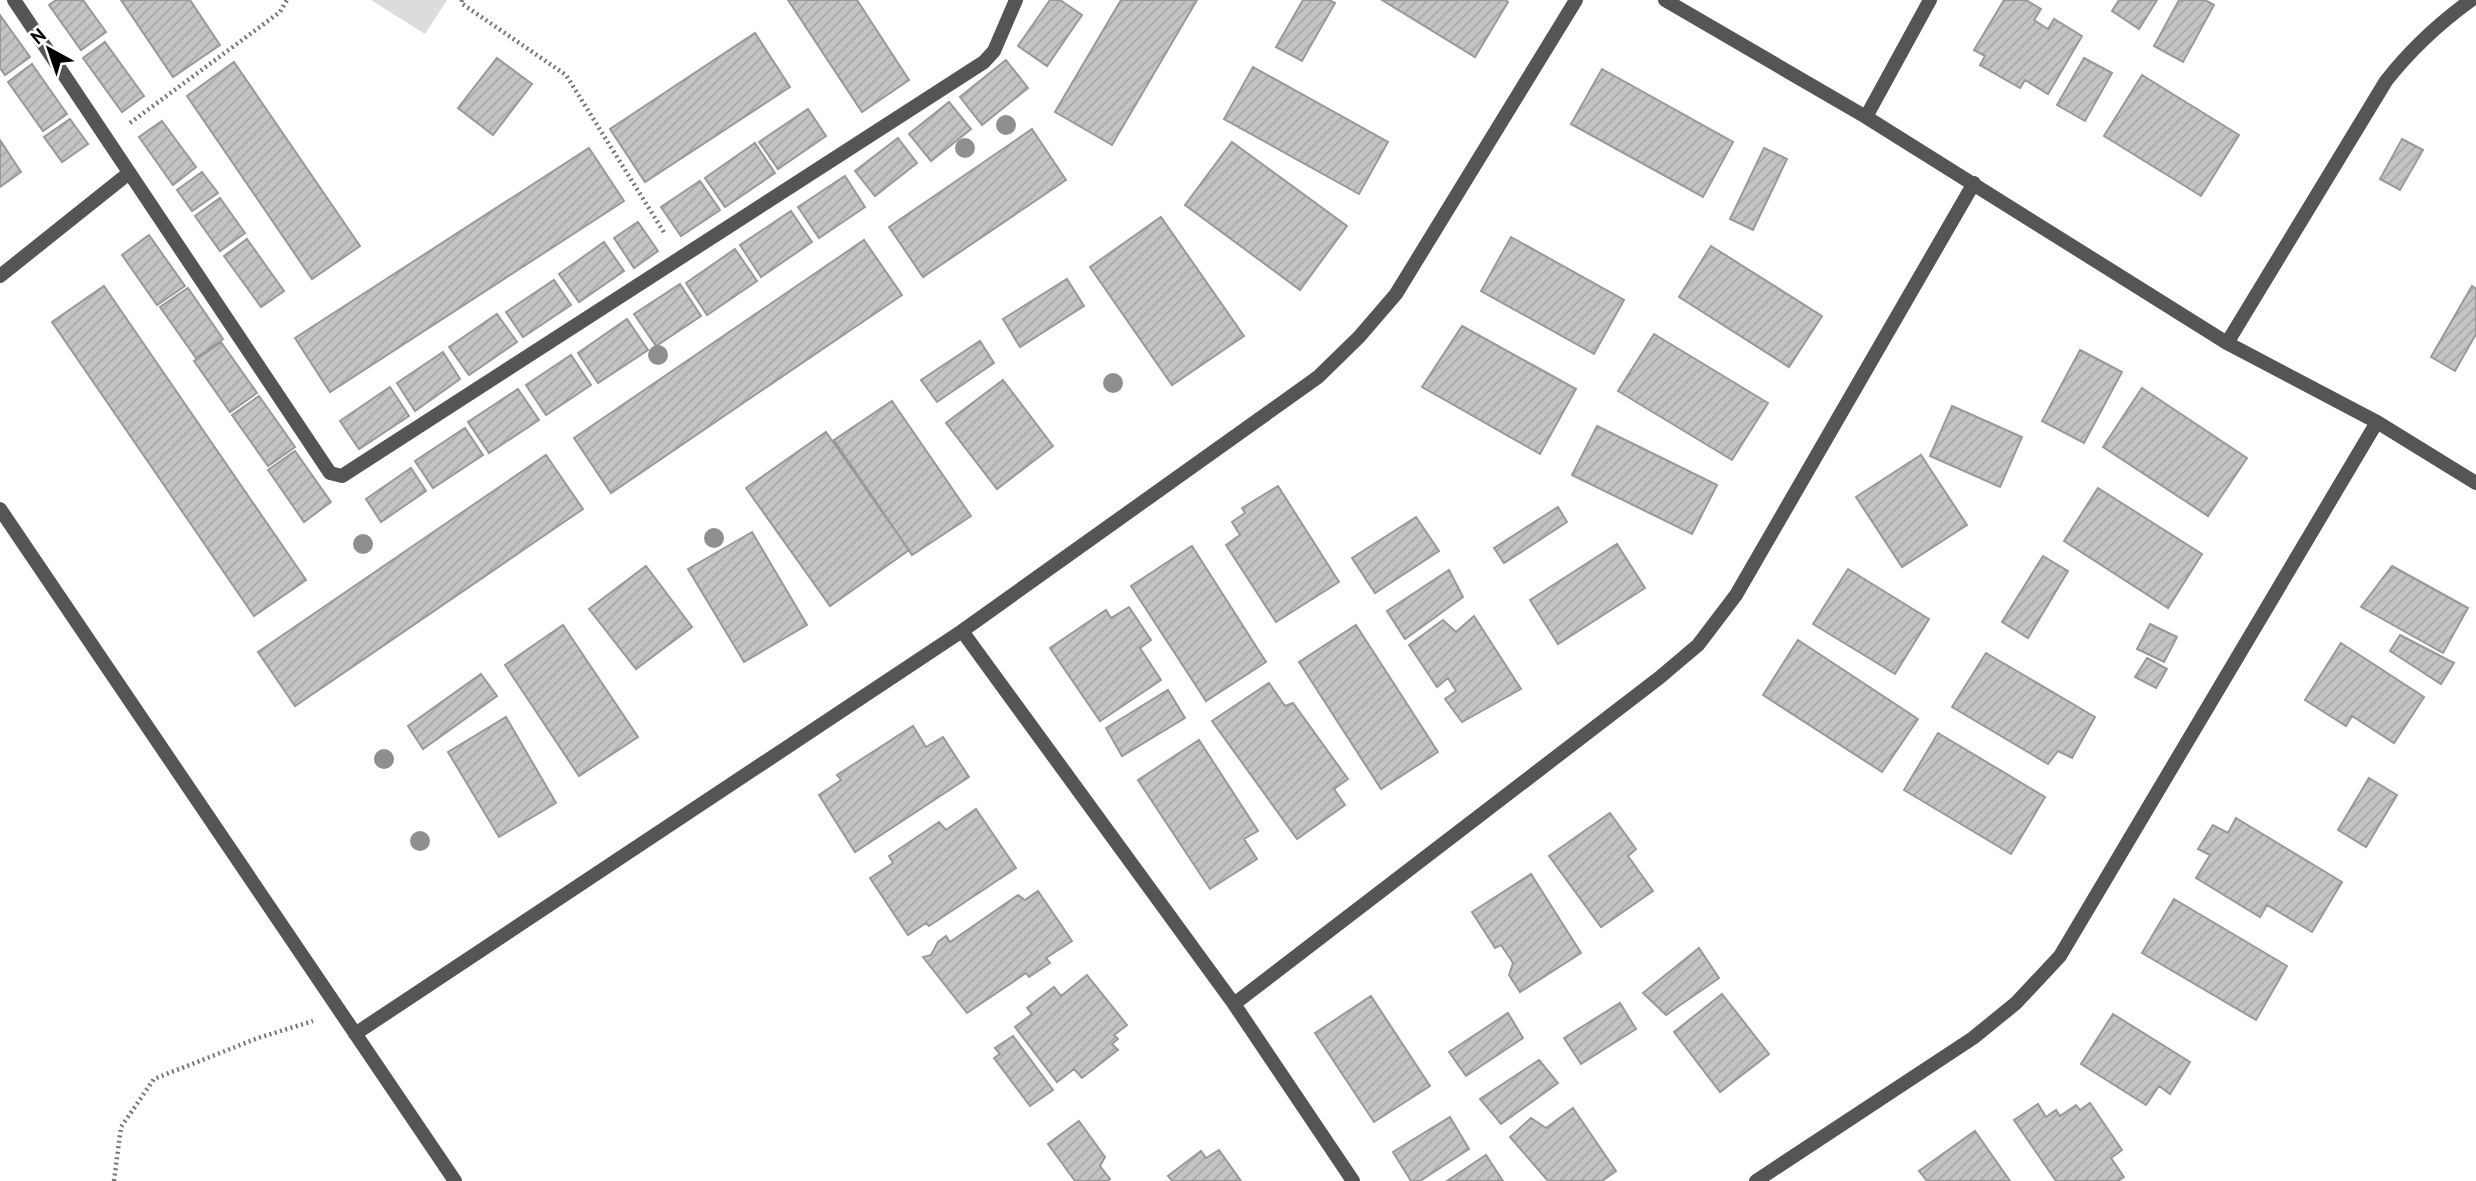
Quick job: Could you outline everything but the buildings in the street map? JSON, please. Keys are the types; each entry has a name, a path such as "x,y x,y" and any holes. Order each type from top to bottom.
{"street":[{"path":"14,0 330,472 336,476 342,476 984,62 994,51 1016,0"},
{"path":"355,1034 962,631 1318,377 1359,337 1396,293 1576,0"},
{"path":"1665,0 1866,117 2227,343 2377,422 2476,483"},
{"path":"1866,117 1930,0"},
{"path":"2227,343 2386,81 2412,49 2439,23 2471,0"},
{"path":"0,276 129,173"},
{"path":"1234,1003 1659,678 1698,645 1736,595 1974,183"},
{"path":"1756,1181 1973,1038 2016,1003 2060,956 2377,422"},
{"path":"0,509 455,1181"},
{"path":"962,631 1234,1003 1353,1181"}],"path":[{"path":"106,140 280,12 287,0"},
{"path":"462,0 461,3 566,75 679,257"},
{"path":"114,1181 121,1127 154,1079 258,1038 340,1013"}],"shaded area":[{"path":"371,0 447,0 425,34"}]}
